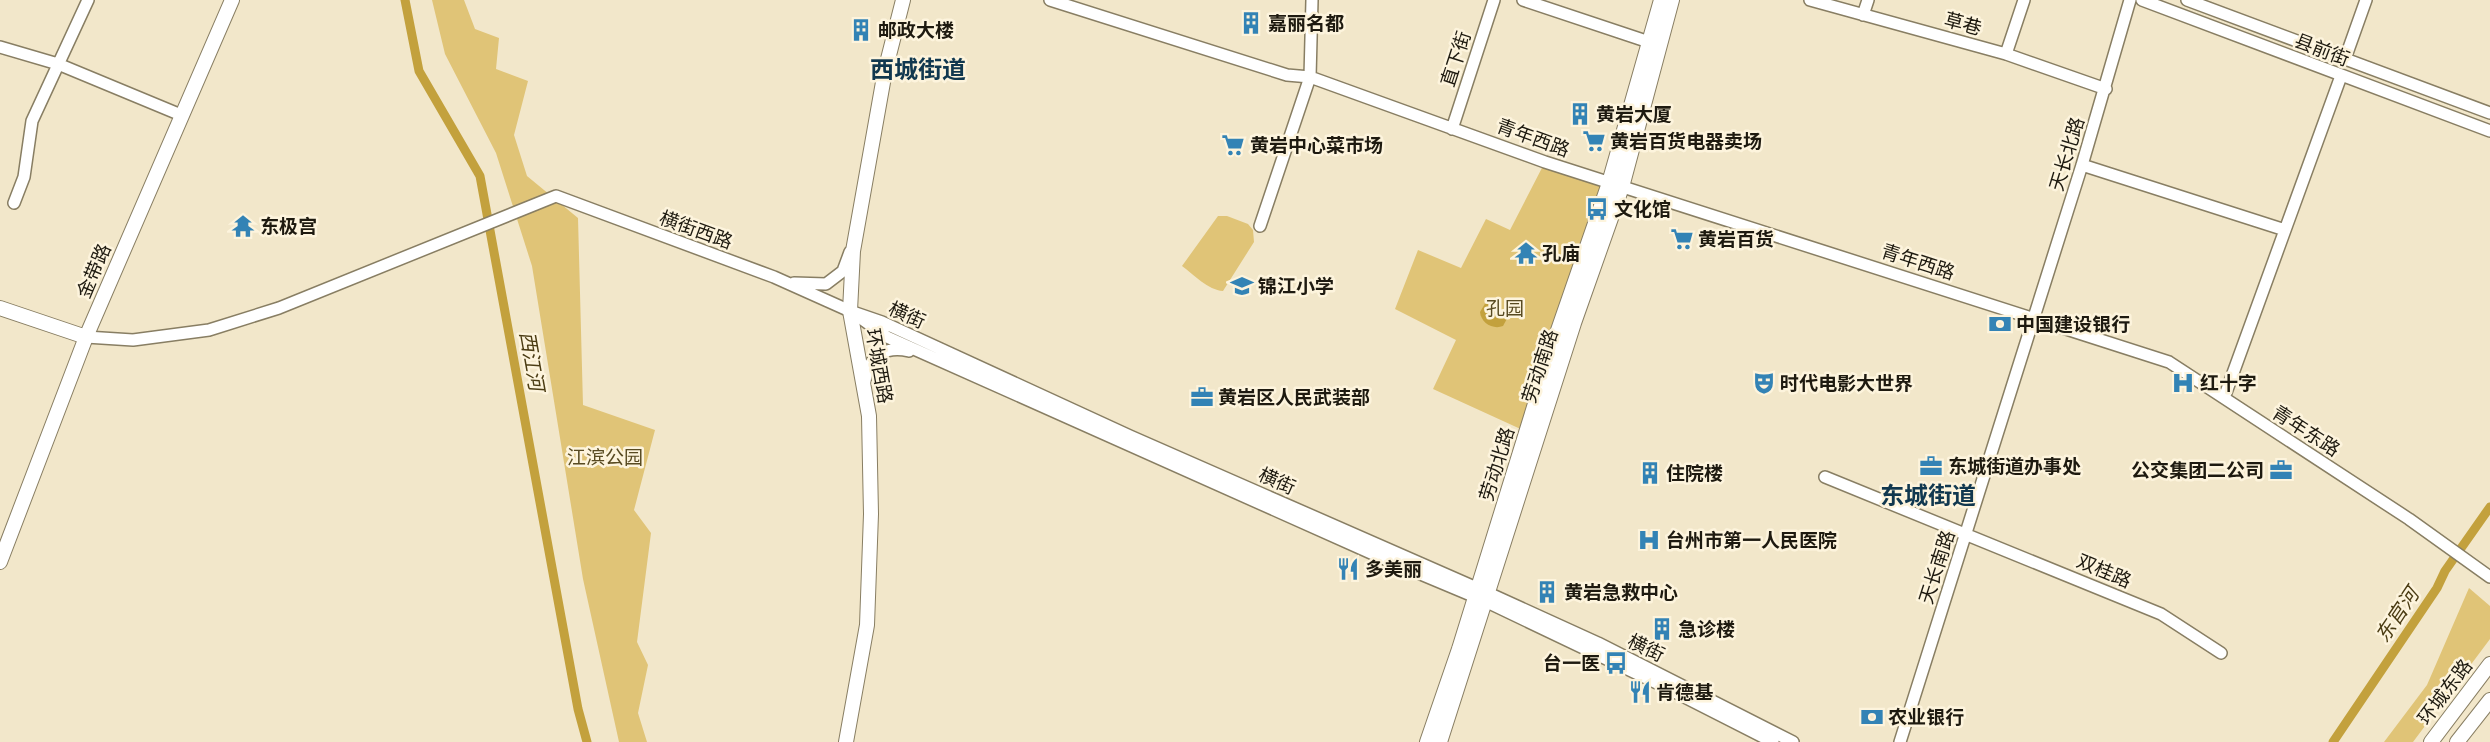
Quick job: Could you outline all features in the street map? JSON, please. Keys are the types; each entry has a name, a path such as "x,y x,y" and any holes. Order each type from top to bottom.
{"main road":[{"name":"金带路","path":"0,562 86,337 232,0"},
{"name":"环城西路","path":"846,742 868,625 871,514 869,416 850,311 855,239 885,71 903,0"},
{"name":"劳动北路","path":"1481,595 1556,336 1615,185 1648,42 1661,0"},
{"path":"1615,185 1672,0"},
{"path":"0,308 86,337"},
{"path":"1427,742 1481,595"},
{"path":"1440,742 1481,595"},
{"name":"环城东路","path":"2430,742 2490,664"},
{"path":"2457,742 2490,700"}],"street":[{"path":"14,202 24,177 32,121 88,0"},
{"name":"青年西路","path":"1050,0 1287,75 1310,77 1452,129 1615,185 2035,318"},
{"path":"1260,226 1310,77 1312,0"},
{"name":"直下街","path":"1452,129 1494,0"},
{"path":"1523,0 1648,42"},
{"name":"草巷","path":"1810,0 2006,54 2106,88"},
{"path":"1863,15 1868,0"},
{"path":"2006,54 2024,0"},
{"name":"天长北路","path":"2035,318 2106,88 2130,0"},
{"name":"县前街","path":"2142,0 2490,131"},
{"name":"县前街","path":"2187,0 2490,113"},
{"path":"2345,59 2366,0"},
{"path":"0,47 58,64 182,115"},
{"path":"2224,398 2341,76"},
{"path":"2082,165 2285,230"},
{"name":"横街西路","path":"86,337 133,340 209,330 278,308 556,196 782,280 850,311"},
{"path":"782,280 802,284 826,284 843,271 855,239"},
{"name":"横街","path":"850,311 882,322 1178,462"},
{"name":"横街","path":"850,311 886,337 1481,595 1598,643 1793,742"},
{"name":"青年东路","path":"2035,318 2169,362 2434,537 2490,577"},
{"name":"天长南路","path":"1900,742 2035,318"},
{"path":"865,391 867,368 878,354 900,349 933,357"},
{"name":"双桂路","path":"1825,477 2161,614 2221,653"},
{"name":"横街","path":"1481,595 1772,742"}],"green space":[{"name":"江滨公园","path":"432,0 464,0 475,29 499,38 496,69 528,81 514,135 527,176 578,218 583,405 655,430 634,510 651,533 637,642 648,665 638,713 647,742 619,742 583,579 532,266 496,153 445,54"},
{"name":"孔园","path":"1545,162 1609,183 1527,432 1433,389 1456,340 1395,309 1418,250 1461,268 1486,219 1510,230"},
{"path":"1218,216 1227,216 1248,224 1253,230 1254,242 1223,291 1207,285 1182,266"},
{"path":"2469,588 2490,606 2490,639 2413,742 2384,742 2427,685"}],"shaded area":[{"path":"1486,302 1509,315 1503,326 1495,327 1485,322 1480,312"}],"waterway":[{"name":"西江河","path":"405,0 419,71 480,176 578,709 587,742"},
{"name":"东官河","path":"2333,742 2437,588 2445,571 2490,507"}],"place":[{"name":"嘉丽名都","path":"1251,23"},
{"name":"邮政大楼","path":"861,30"},
{"name":"黄岩大厦","path":"1580,114"},
{"name":"黄岩百货电器卖场","path":"1594,141"},
{"name":"黄岩中心菜市场","path":"1233,145"},
{"name":"文化馆","path":"1597,209"},
{"name":"东极宫","path":"243,226"},
{"name":"黄岩百货","path":"1682,239"},
{"name":"孔庙","path":"1526,253"},
{"name":"锦江小学","path":"1242,286"},
{"name":"中国建设银行","path":"2000,324"},
{"name":"时代电影大世界","path":"1764,383"},
{"name":"红十字","path":"2183,383"},
{"name":"黄岩区人民武装部","path":"1202,397"},
{"name":"东城街道办事处","path":"1931,466"},
{"name":"公交集团二公司","path":"2281,470"},
{"name":"住院楼","path":"1650,473"},
{"name":"台州市第一人民医院","path":"1649,540"},
{"name":"多美丽","path":"1348,569"},
{"name":"黄岩急救中心","path":"1547,592"},
{"name":"急诊楼","path":"1662,629"},
{"name":"台一医","path":"1616,663"},
{"name":"肯德基","path":"1640,692"},
{"name":"农业银行","path":"1872,717"}],"district":[{"name":"西城街道","path":"918,69"},
{"name":"东城街道","path":"1928,495"}]}
